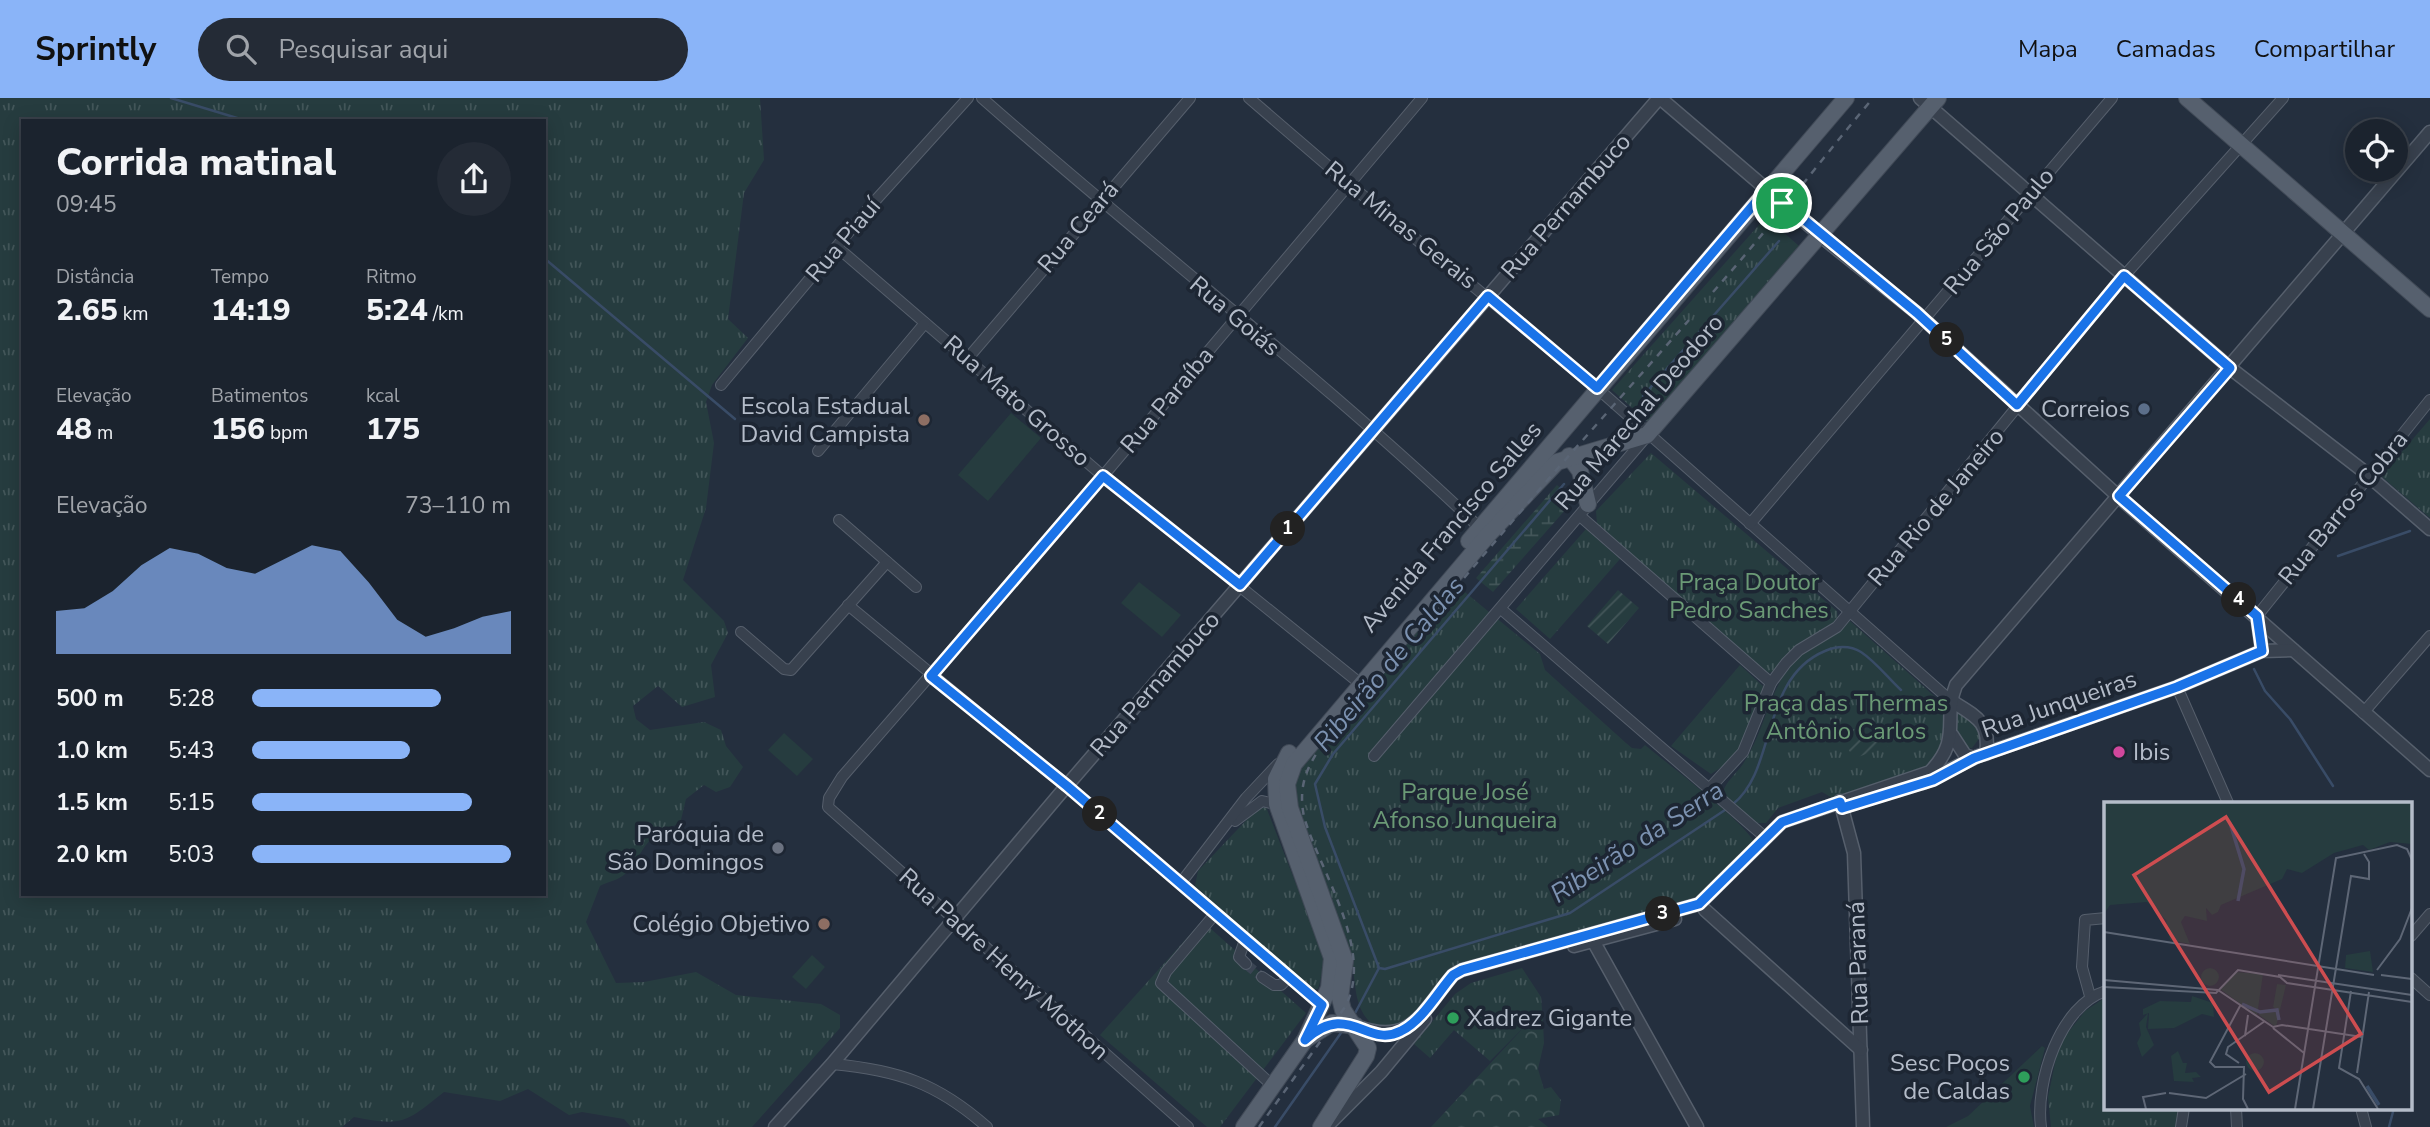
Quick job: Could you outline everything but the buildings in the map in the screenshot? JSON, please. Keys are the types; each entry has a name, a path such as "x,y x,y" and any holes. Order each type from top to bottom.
{"main road":[{"name":"Avenida Francisco Salles","path":"1324,1127 1366,1056 1368,1048 1340,998 1345,961 1283,806 1294,764 1358,681 1484,531 1597,388 1846,98"},
{"path":"2187,98 2430,309"},
{"name":"Rua Marechal Deodoro","path":"1647,435 1820,236 1930,101"},
{"name":"Avenida Francisco Salles","path":"1484,531 1548,470 1569,456 1647,435"},
{"path":"1569,456 1580,471 1584,510"},
{"name":"Avenida Francisco Salles","path":"1244,1127 1305,1040 1322,1005 1332,974 1332,958 1276,779 1290,751 1358,681"},
{"path":"1305,1040 1322,1026 1355,1026"}],"street":[{"name":"Rua Piauí","path":"721,385 968,98"},
{"name":"Rua Goiás","path":"982,98 1099,202 1374,432 1484,531"},
{"name":"Rua Ceará","path":"968,358 1190,98"},
{"name":"Rua Minas Gerais","path":"1249,98 1597,388 1647,435"},
{"name":"Rua Paraíba","path":"829,798 842,778 1103,476 1422,98"},
{"path":"1660,98 1820,236 1925,321 2430,771"},
{"name":"Rua Pernambuco","path":"775,1127 832,1064 1067,786 1660,98"},
{"name":"Rua São Paulo","path":"1750,524 2112,98"},
{"name":"Rua Rio de Janeiro","path":"1709,790 1743,752 1771,683 1799,650 1837,627 2015,413 2017,405 2124,276 2283,98"},
{"path":"1930,101 2030,193 2230,368 2369,476 2430,529"},
{"path":"1647,435 1950,700 1983,725 1988,732 1980,756 1965,755 1952,735 1950,700 1956,685 2430,132"},
{"name":"Rua Mato Grosso","path":"837,247 1103,476 1358,681"},
{"path":"818,452 925,323"},
{"name":"Rua Barros Cobra","path":"2257,616 2430,400"},
{"name":"Rua Marechal Deodoro","path":"1374,756 1647,435"},
{"path":"1584,510 1771,683"},
{"path":"839,520 916,587"},
{"path":"741,632 788,670 795,668 887,562"},
{"path":"848,605 1067,786 1322,1005"},
{"path":"1501,609 1766,838"},
{"path":"2257,616 2262,651"},
{"path":"2363,713 2430,636"},
{"name":"Rua Junqueiras","path":"1324,1127 1381,1072 1457,981 1699,904 1782,822 1795,816 1933,780 1980,756 2177,687 2262,651 2293,650"},
{"path":"2177,687 2228,802"},
{"name":"Rua Junqueiras","path":"1355,1026 1384,1034 1400,1033 1453,975 1462,970 1591,937 1631,933 1705,910 1786,828 1930,772 1940,762 1952,735"},
{"path":"1180,884 1246,798 1290,751"},
{"name":"Rua Padre Henry Mothon","path":"829,798 828,807 1188,1127"},
{"path":"1224,829 1253,805 1262,802 1283,806"},
{"name":"Rua Paraná","path":"1841,805 1854,853 1863,1127"},
{"path":"1705,910 1861,1050"},
{"path":"1215,914 1166,972 1161,983 1273,1086"},
{"path":"2412,935 2430,914"},
{"path":"2090,996 2082,967 2085,920 2104,918"},
{"path":"1591,937 1697,1127"},
{"path":"1245,940 1239,957 1247,964"},
{"path":"1262,977 1274,985 1281,985 1289,977"},
{"path":"2412,979 2430,995"},
{"path":"2041,1127 2039,1098 2054,1044 2090,996 2104,992"},
{"path":"832,1064 890,1071 919,1080 941,1091 987,1127"},
{"path":"2362,1110 2366,1127"}],"green space":[{"path":"0,98 760,98 764,160 744,193 728,319 748,338 712,385 706,402 714,443 706,508 683,580 724,621 728,633 711,665 715,697 682,707 658,686 633,706 636,719 650,730 704,722 721,730 726,746 743,767 730,787 716,792 704,785 686,799 680,824 659,832 647,843 625,874 600,886 586,922 616,983 644,982 696,972 736,995 821,1004 840,1015 840,1028 752,1127 631,1127 624,1119 582,1112 569,1115 528,1089 500,1101 444,1092 404,1120 384,1122 354,1117 342,1127 0,1127"},
{"path":"1766,217 1799,246 1648,422 1612,390"},
{"path":"1011,413 1041,438 988,501 958,475"},
{"path":"2430,419 2430,518 2381,476"},
{"name":"Praça Doutor Pedro Sanches","path":"1651,453 1837,611 1838,620 1830,628 1795,647 1773,672 1767,673 1597,524 1596,511"},
{"path":"1557,485 1574,500 1493,592 1476,578"},
{"path":"1586,529 1620,559 1550,639 1516,609"},
{"path":"1139,582 1181,615 1162,637 1121,603"},
{"name":"Parque José Afonso Junqueira","path":"1454,583 1540,654 1545,670 1626,743 1632,748 1641,749 1645,745 1723,809 1755,844 1710,889 1681,904 1480,960 1400,1024 1375,1027 1362,1012 1359,1004 1345,938 1298,821 1293,795 1294,783 1306,756"},
{"path":"1618,590 1639,608 1608,644 1587,626"},
{"name":"Praça das Thermas Antônio Carlos","path":"1850,621 1942,703 1945,729 1939,756 1921,773 1834,799 1822,792 1778,808 1766,823 1758,823 1722,795 1723,790 1751,750 1774,693 1790,666 1807,649 1839,631"},
{"path":"1740,665 1764,687 1735,758 1711,774 1671,746"},
{"path":"1958,711 1976,724 1981,736 1972,748 1967,748 1957,733"},
{"path":"1845,725 1888,746 1858,757 1849,751"},
{"path":"784,733 813,759 797,776 768,750"},
{"path":"1266,807 1323,953 1325,963 1318,989 1312,989 1195,886 1198,871 1256,810"},
{"path":"1202,921 1306,1013 1220,1127 1207,1127 1100,1035"},
{"path":"812,955 825,967 806,989 792,977"},
{"path":"1522,968 1541,997 1543,1022 1526,1025 1490,1061 1454,1030 1430,1058 1414,1044 1455,994 1471,983"},
{"path":"2104,998 2104,1110 2181,1110 2179,1127 2051,1127 2048,1097 2059,1044 2085,1011"},
{"path":"1543,1022 1544,1043 1538,1069 1544,1089 1551,1087 1561,1100 1559,1115 1538,1119 1548,1127 1431,1127 1526,1025"},
{"name":"Sesc Poços de Caldas","path":"2042,1046 2045,1048 2030,1106 2034,1127 1946,1127 1968,1116"}],"waterway":[{"path":"171,98 240,119"},
{"name":"Ribeirão de Caldas","path":"1643,396 1779,241"},
{"path":"546,260 735,419"},
{"name":"Ribeirão de Caldas","path":"1379,968 1325,827 1315,784 1333,754 1564,484"},
{"name":"Ribeirão da Serra","path":"2338,556 2410,531"},
{"name":"Ribeirão da Serra","path":"1733,804 1747,789 1757,770 1779,702 1789,682 1804,664 1829,649 1852,648 1872,660 1901,690"},
{"path":"2254,669 2265,691 2290,719 2333,786"},
{"name":"Ribeirão da Serra","path":"1379,968 1385,969 1570,913 1728,808"},
{"path":"1353,1017 1379,968"},
{"path":"1275,1127 1343,1030"},
{"path":"2389,1127 2393,1110"}],"tunnel":[{"path":"1246,964 1262,977"}],"railway":[{"path":"1713,292 1873,98"},
{"path":"1259,1127 1345,1007 1353,985 1354,962 1350,937 1304,817 1303,787 1312,760 1324,742 1551,476 1689,320"}],"place":[{"name":"Correios","path":"2144,409"},
{"name":"Escola Estadual David Campista","path":"924,420"},
{"name":"Ibis","path":"2119,752"},
{"name":"Paróquia de São Domingos","path":"778,848"},
{"name":"Colégio Objetivo","path":"824,924"},
{"name":"Xadrez Gigante","path":"1453,1018"},
{"name":"Sesc Poços de Caldas","path":"2024,1077"}],"route":[{"path":"1767,189 1782,203 1917,313 2017,405 2124,276 2230,368 2119,496 2257,616 2262,651 2177,687 1974,758 1933,780 1842,808 1840,802 1795,816 1782,822 1699,904 1462,970 1453,975 1400,1033 1384,1034 1332,1023 1322,1026 1305,1040 1322,1005 1067,786 931,676 1103,476 1240,585 1488,296 1597,388 1767,189"}]}
